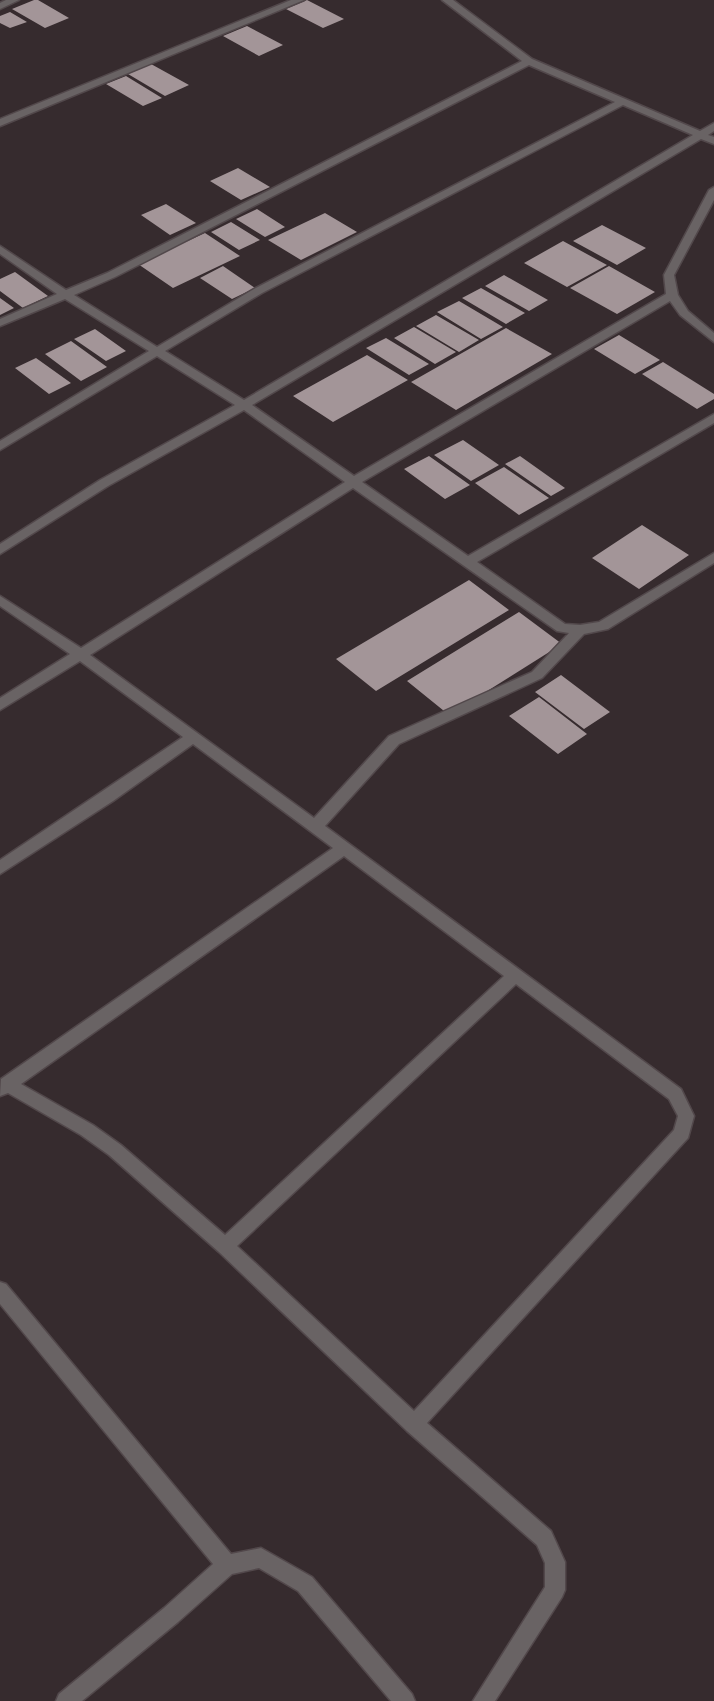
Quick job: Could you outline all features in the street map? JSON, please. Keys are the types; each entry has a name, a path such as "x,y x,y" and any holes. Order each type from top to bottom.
{"street":[{"path":"0,6 14,0"},
{"path":"0,123 299,0"},
{"path":"447,0 529,61 714,141"},
{"path":"0,324 111,275 529,61"},
{"path":"0,446 258,291 622,102"},
{"path":"0,549 104,483 244,405 714,126"},
{"path":"714,190 669,275 672,295 684,314 714,339"},
{"path":"0,249 66,295 244,405 562,628 580,630 603,626 714,557"},
{"path":"0,705 355,481 672,295"},
{"path":"468,561 714,418"},
{"path":"0,600 80,654 675,1094 686,1116 682,1133 414,1424"},
{"path":"315,827 394,740 537,675 580,630"},
{"path":"0,868 108,797 193,737"},
{"path":"344,848 4,1087 87,1130 115,1150 225,1246 414,1424 544,1538 555,1562 555,1590 483,1701"},
{"path":"225,1246 515,975"},
{"path":"0,1290 227,1565"},
{"path":"66,1701 171,1615 227,1565 261,1558 305,1584 405,1701"}],"building":[{"path":"38,0 69,18 45,28 12,9"},
{"path":"307,0 344,19 323,28 286,9"},
{"path":"10,12 27,22 10,28 0,23 0,16"},
{"path":"247,26 283,45 259,56 223,36"},
{"path":"151,64 189,85 165,96 128,74"},
{"path":"126,76 162,98 143,106 106,84"},
{"path":"238,168 270,187 241,200 210,181"},
{"path":"166,204 196,223 170,235 141,215"},
{"path":"257,209 285,227 265,237 236,219"},
{"path":"325,213 357,232 301,260 268,240"},
{"path":"231,222 260,240 239,250 211,232"},
{"path":"602,225 646,248 617,265 573,241"},
{"path":"205,233 240,256 173,288 138,264"},
{"path":"563,241 607,265 567,287 524,263"},
{"path":"223,266 255,288 232,299 200,278"},
{"path":"609,266 655,292 617,314 570,288"},
{"path":"15,272 48,296 23,308 0,291 0,279"},
{"path":"504,275 548,300 529,311 485,286"},
{"path":"481,288 525,313 506,324 462,298"},
{"path":"0,298 14,308 0,315"},
{"path":"459,301 503,327 481,339 437,312"},
{"path":"436,315 479,340 459,352 416,326"},
{"path":"414,327 456,352 435,364 394,338"},
{"path":"506,328 552,354 456,410 411,382"},
{"path":"95,329 126,351 106,361 74,339"},
{"path":"619,335 660,360 635,374 594,349"},
{"path":"386,338 429,364 409,375 366,348"},
{"path":"71,341 107,367 81,381 45,354"},
{"path":"367,355 408,380 333,422 293,396"},
{"path":"36,358 71,383 49,394 15,368"},
{"path":"663,362 714,394 714,399 697,409 642,374"},
{"path":"463,440 499,465 471,481 434,455"},
{"path":"429,456 470,485 445,499 404,469"},
{"path":"520,456 565,488 551,496 505,464"},
{"path":"504,467 549,498 519,515 475,483"},
{"path":"642,525 689,555 639,589 592,558"},
{"path":"469,580 509,610 376,691 336,659"},
{"path":"519,612 562,644 449,715 407,681"},
{"path":"561,675 610,712 584,729 535,692"},
{"path":"539,697 587,734 558,754 509,716"}]}
